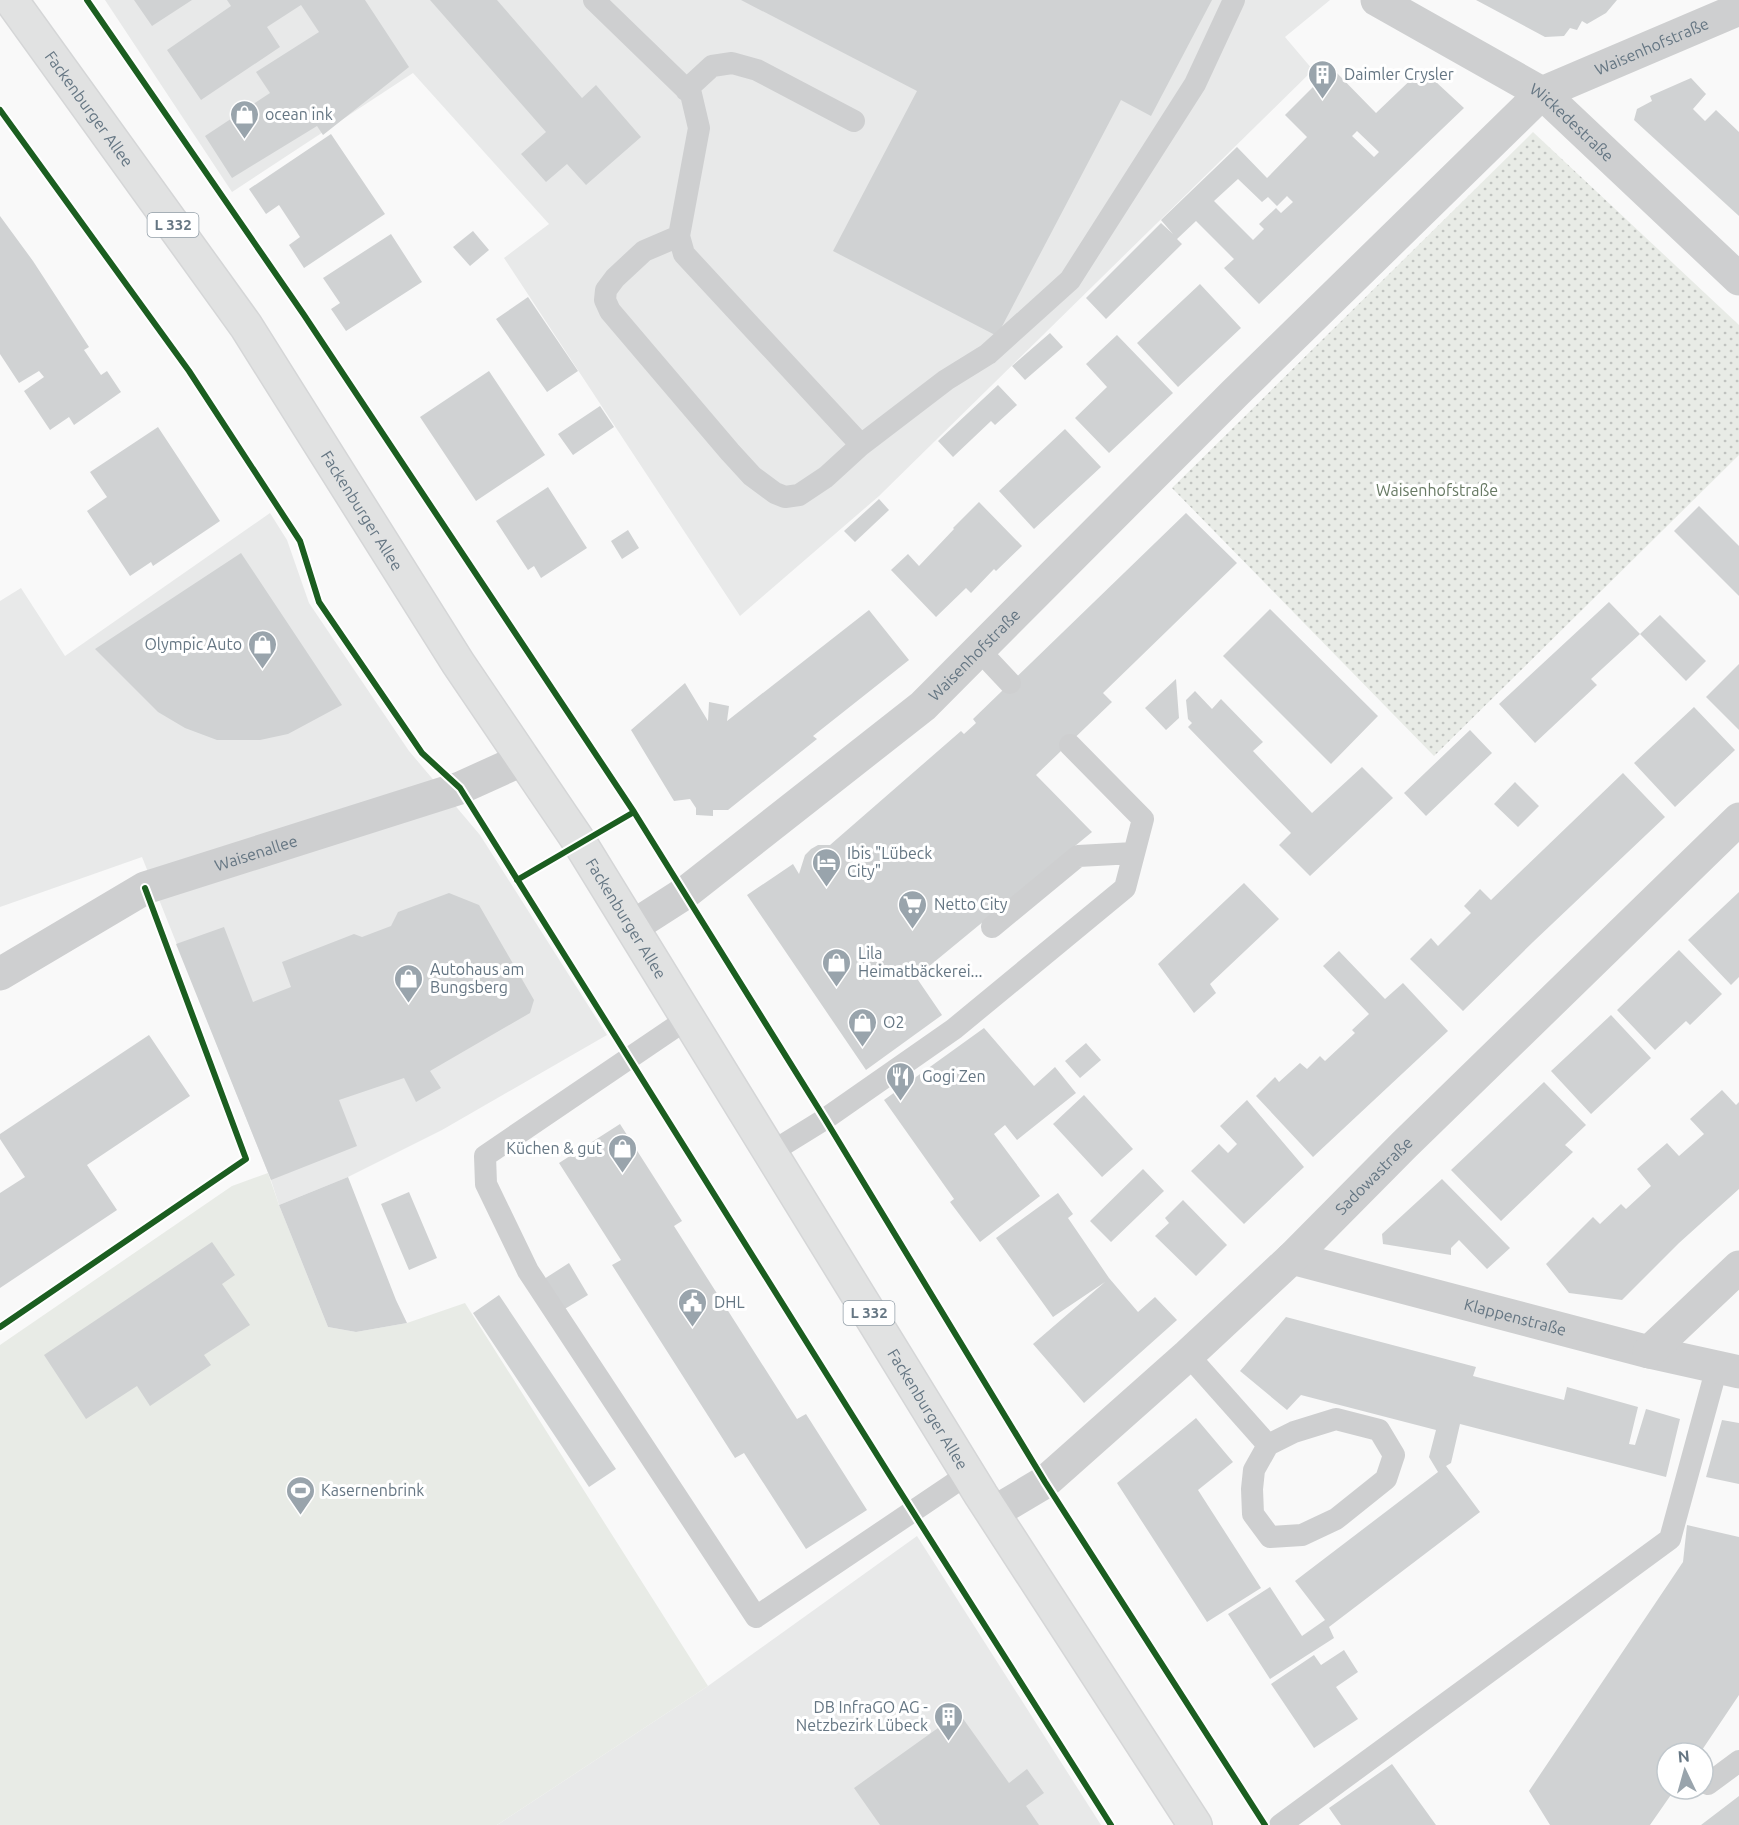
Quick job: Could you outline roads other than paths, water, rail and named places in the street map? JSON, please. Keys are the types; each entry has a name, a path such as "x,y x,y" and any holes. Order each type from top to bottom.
{"main road":[{"name":"Fackenburger Allee","path":"11,0 246,326 458,663 580,843 968,1474 1195,1825"}],"street":[{"name":"Wickedestraße","path":"1377,0 1542,93 1739,279"},
{"name":"Waisenhofstraße","path":"632,927 685,893 923,706 1235,393 1542,93 1739,9"},
{"name":"Waisenallee","path":"0,974 146,888 460,788 524,759"},
{"name":"Sadowastraße","path":"993,1513 1045,1482 1188,1355 1292,1258 1404,1145 1739,819"},
{"name":"Klappenstraße","path":"1292,1258 1649,1352 1728,1369"},
{"path":"1649,1352 1739,1267"}],"lane":[{"path":"594,0 690,94 699,128 679,236 684,254 861,445"},
{"path":"679,236 644,251 615,278 606,290 605,300 610,311 752,476 775,493 785,497 799,495 826,477 861,445 946,380 988,354 1070,280 1195,84 1234,0"},
{"path":"686,90 712,66 732,63 757,70 854,121"},
{"path":"979,650 1010,683"},
{"path":"770,1153 825,1119 963,1022 1125,888 1143,819 1070,745"},
{"path":"992,927 1078,856 1134,853"},
{"path":"687,1018 485,1156 486,1184 528,1272 756,1617 968,1474"},
{"path":"1188,1355 1268,1445"},
{"path":"1280,1825 1670,1539 1728,1369"},
{"path":"1336,1419 1378,1430 1394,1455 1386,1479 1336,1519 1302,1535 1270,1537 1253,1514 1252,1489 1254,1470 1268,1445 1294,1432 1336,1419"},
{"path":"1715,1779 1739,1761"}],"place":[{"name":"Daimler Crysler","path":"1323,100"},
{"name":"ocean ink","path":"244,140"},
{"name":"Olympic Auto","path":"263,670"},
{"name":"Ibis \"Lübeck City\"","path":"826,888"},
{"name":"Netto City","path":"913,930"},
{"name":"Lila Heimatbäckerei...","path":"837,988"},
{"name":"Autohaus am Bungsberg","path":"409,1004"},
{"name":"O2","path":"862,1048"},
{"name":"Gogi Zen","path":"901,1102"},
{"name":"Küchen & gut","path":"623,1174"},
{"name":"DHL","path":"693,1328"},
{"name":"Kasernenbrink","path":"300,1516"},
{"name":"DB InfraGO AG - Netzbezirk Lübeck","path":"949,1742"}]}
